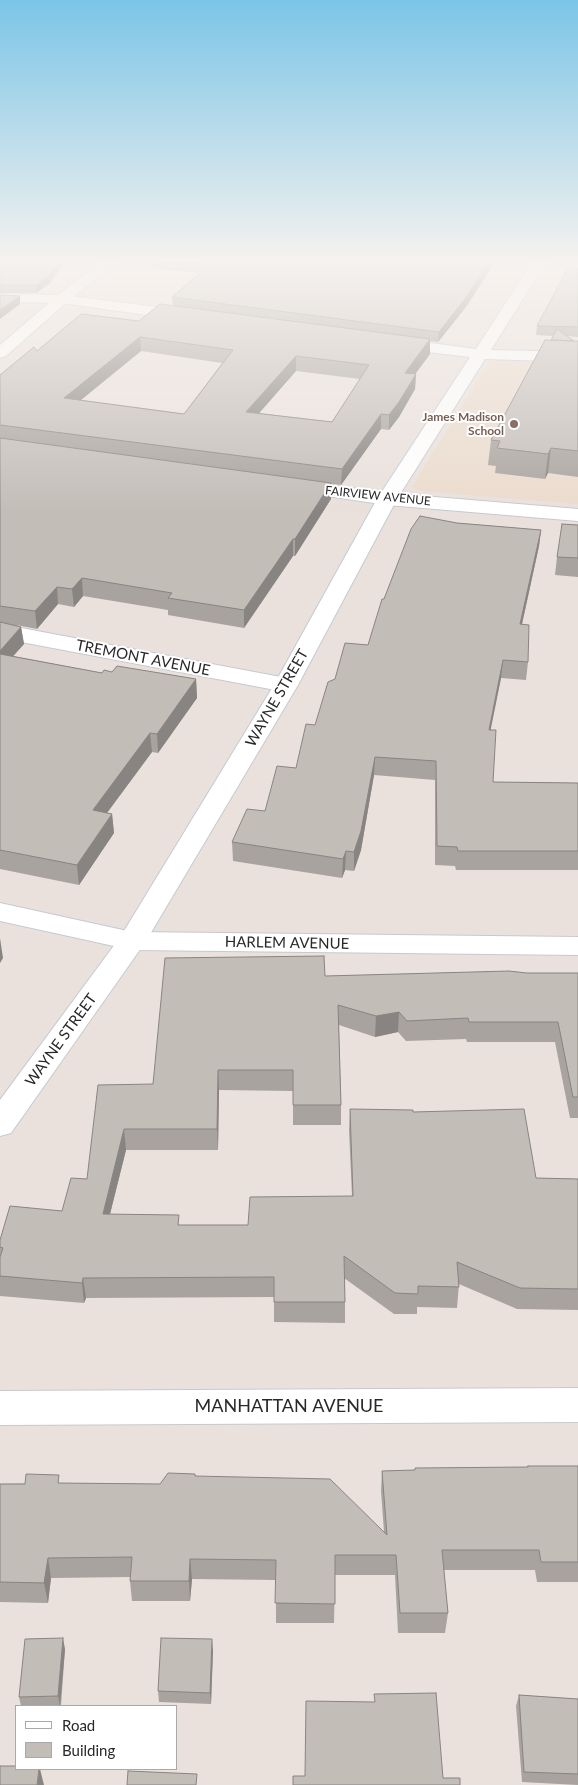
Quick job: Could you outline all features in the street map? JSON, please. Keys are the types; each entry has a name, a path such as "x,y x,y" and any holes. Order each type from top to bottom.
{"street":[{"path":"412,345 481,354 578,357"},
{"name":"WAYNE STREET","path":"0,1124 132,941 286,684 388,499 487,345"},
{"name":"FAIRVIEW AVENUE","path":"281,485 388,499 578,515"},
{"name":"TREMONT AVENUE","path":"0,631 286,684"},
{"name":"HARLEM AVENUE","path":"0,912 132,941 578,946"},
{"name":"MANHATTAN AVENUE","path":"0,1408 578,1405"}],"shaded area":[{"name":"James Madison School","path":"497,360 578,363 578,504 421,491 412,487 488,363"}],"building":[{"path":"44,345 130,345 64,398 184,414 233,350 199,345 425,345 405,373 416,374 399,402 389,415 381,414 342,469 0,425 0,375 34,347 37,351","holes":["296,356 369,365 332,422 246,412"]},
{"path":"542,345 578,345 578,451 551,448 548,454 497,448 500,441 491,440"},
{"path":"0,438 331,483 295,539 293,539 244,610 168,598 172,593 82,578 72,589 57,587 35,611 0,606"},
{"path":"420,516 457,523 541,530 520,624 529,625 528,662 503,660 489,730 496,730 493,782 578,783 578,851 458,851 457,847 437,846 436,761 375,757 361,831 354,852 346,851 343,859 232,842 247,809 265,811 277,766 296,768 306,724 315,725 328,682 335,679 345,643 368,645 382,599 384,599 411,529"},
{"path":"562,524 578,525 578,558 557,557"},
{"path":"0,622 21,627 0,651"},
{"path":"0,654 102,673 104,670 112,672 117,666 196,679 157,734 150,733 93,810 112,814 77,865 0,850"},
{"path":"324,956 325,976 509,971 578,973 578,1097 573,1097 558,1022 469,1022 468,1018 407,1021 399,1012 376,1016 338,1005 341,1105 293,1105 293,1070 218,1070 217,1129 124,1129 103,1214 179,1215 178,1225 248,1225 250,1197 353,1196 350,1109 413,1110 413,1112 524,1109 536,1178 578,1179 578,1289 520,1288 457,1262 459,1287 418,1286 418,1294 395,1293 344,1256 345,1302 274,1302 274,1277 83,1278 82,1283 0,1276 0,1257 3,1248 0,1247 0,1240 10,1206 62,1211 71,1178 87,1179 98,1085 153,1084 165,958"},
{"path":"578,1466 578,1562 541,1562 539,1550 442,1550 448,1613 400,1613 396,1555 335,1555 335,1604 275,1603 276,1560 190,1559 189,1581 130,1581 132,1557 48,1558 44,1583 0,1582 0,1484 25,1484 26,1474 59,1475 58,1483 160,1484 168,1473 195,1474 195,1476 330,1479 387,1535 382,1471 415,1470 415,1468"},
{"path":"63,1638 58,1696 19,1697 25,1639"},
{"path":"161,1638 212,1639 210,1693 158,1691"},
{"path":"436,1693 443,1778 460,1778 460,1785 293,1785 293,1776 305,1776 306,1701 375,1702 374,1694"},
{"path":"519,1695 578,1699 578,1774 524,1772"},
{"path":"0,1766 15,1766 15,1770 39,1770 37,1785 0,1785"},
{"path":"128,1771 197,1774 196,1785 127,1785"}],"place":[{"name":"James Madison School","path":"514,424"}]}
